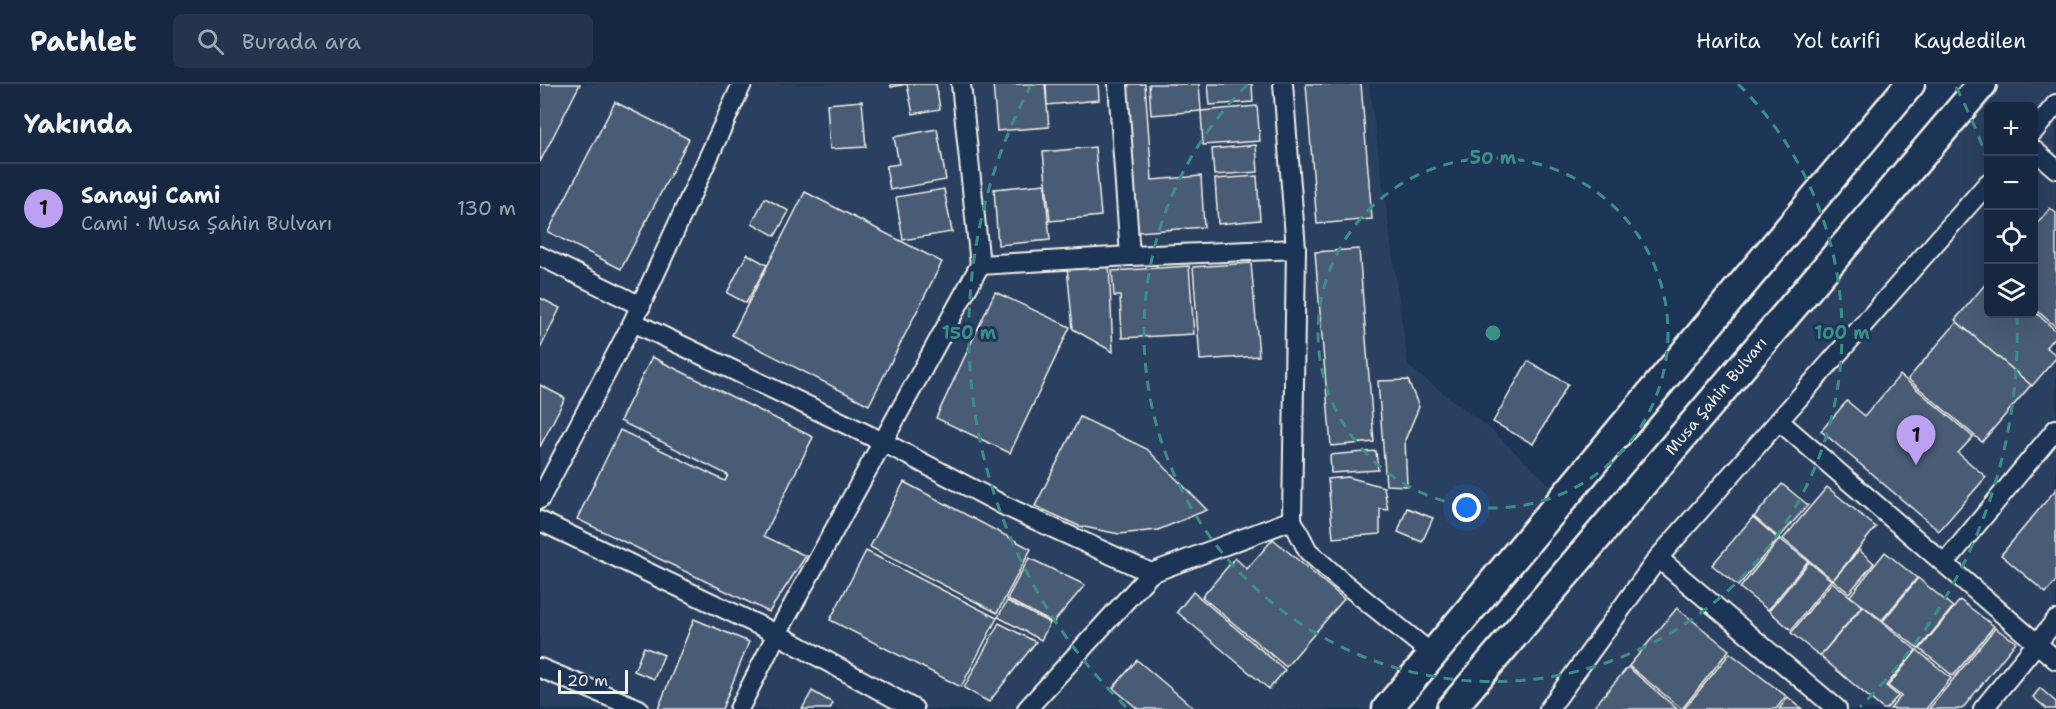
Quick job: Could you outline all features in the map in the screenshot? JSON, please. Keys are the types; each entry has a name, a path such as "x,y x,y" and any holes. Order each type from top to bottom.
{"main road":[{"path":"1386,709 1910,84"},
{"name":"Musa Şahin Bulvarı","path":"1451,709 1982,84"}],"street":[{"path":"540,499 637,314 742,84"},
{"path":"739,709 777,634 980,266 961,84"},
{"path":"1118,84 1130,256"},
{"path":"1283,84 1296,249 1292,520 1308,550 1339,579 1432,654"},
{"path":"2038,126 2056,104"},
{"path":"2038,153 2056,169"},
{"path":"1549,709 1658,558 1984,189"},
{"path":"980,266 1130,256 1296,249"},
{"path":"540,256 637,314 1005,506 1151,573"},
{"path":"1779,421 2056,660"},
{"path":"1945,563 2056,429"},
{"path":"1027,709 1151,573 1292,520"},
{"path":"540,521 777,634 914,709"},
{"path":"1658,558 1837,709"},
{"path":"1983,709 2056,620"},
{"path":"540,668 639,709"}],"shaded area":[{"path":"540,84 1369,84 1408,366 1490,429 1560,494 1371,709 540,709"},
{"path":"1994,84 2056,84 2056,709 1449,709"}],"building":[{"path":"540,84 580,84 540,162"},
{"path":"891,84 907,84 891,87"},
{"path":"907,84 936,84 940,109 913,114"},
{"path":"993,84 1045,84 1049,127 997,131"},
{"path":"1046,84 1098,84 1099,100 1047,105"},
{"path":"1126,84 1145,84 1152,180 1201,176 1204,227 1138,232"},
{"path":"1149,84 1199,84 1201,111 1151,115"},
{"path":"1208,84 1252,84 1253,102 1210,105"},
{"path":"1306,84 1361,84 1372,219 1317,224"},
{"path":"862,101 866,147 830,149 827,104"},
{"path":"615,102 689,139 621,269 548,232"},
{"path":"1257,106 1260,141 1203,145 1201,111"},
{"path":"937,129 946,180 890,190 886,166 899,164 894,137"},
{"path":"1256,145 1258,172 1214,175 1212,149"},
{"path":"1095,147 1101,216 1050,221 1043,152"},
{"path":"1257,176 1260,220 1218,224 1215,179"},
{"path":"1045,184 1050,240 998,245 994,189"},
{"path":"944,189 952,232 903,240 896,197"},
{"path":"805,192 942,262 869,405 732,335"},
{"path":"765,198 789,211 775,236 752,223"},
{"path":"2050,208 2056,213 2056,327 2038,311 2038,223"},
{"path":"1359,249 1374,442 1331,446 1315,252"},
{"path":"747,254 767,265 746,303 727,293"},
{"path":"1251,263 1259,356 1200,360 1193,267"},
{"path":"1109,264 1113,352 1073,329 1067,267"},
{"path":"1189,266 1194,334 1122,338 1120,296 1114,296 1112,271"},
{"path":"1984,286 1984,318 2038,318 2038,315 2056,331 2056,335 2046,347 2056,355 2056,358 2032,386 1955,320"},
{"path":"995,292 1070,327 1010,453 936,418"},
{"path":"540,298 560,308 540,349"},
{"path":"1957,322 2031,385 1982,442 1908,379"},
{"path":"652,357 813,437 764,536 806,556 769,612 577,519 620,430 725,481 728,475 620,421"},
{"path":"1528,361 1568,384 1533,444 1493,422"},
{"path":"1900,375 1973,437 1958,453 1986,477 1939,531 1821,431 1847,401 1865,416"},
{"path":"1408,380 1419,407 1405,440 1407,486 1386,485 1378,381"},
{"path":"540,385 565,398 540,447"},
{"path":"1080,417 1147,449 1207,510 1158,530 1119,534 1079,526 1035,506"},
{"path":"1376,451 1378,470 1331,473 1330,455"},
{"path":"1348,477 1384,487 1388,510 1380,509 1380,534 1333,538 1328,479"},
{"path":"904,482 1031,549 997,613 870,547"},
{"path":"1782,484 1808,505 1779,538 1754,517"},
{"path":"1827,487 1876,527 1833,580 1783,539"},
{"path":"2056,489 2056,581 2046,593 2001,555"},
{"path":"1407,508 1433,518 1422,542 1398,532"},
{"path":"1753,517 1778,539 1738,586 1712,565"},
{"path":"1273,539 1344,599 1286,667 1202,597 1235,558 1247,569"},
{"path":"1780,539 1808,561 1768,610 1740,588"},
{"path":"1859,550 1874,563 1849,593 1833,580"},
{"path":"866,551 997,618 961,687 830,620"},
{"path":"1885,552 1917,578 1882,620 1850,596"},
{"path":"1029,558 1085,585 1053,623 1007,599"},
{"path":"1809,562 1831,580 1791,630 1769,611"},
{"path":"1918,578 1953,607 1919,649 1883,621"},
{"path":"1832,582 1862,606 1820,656 1791,633"},
{"path":"1193,592 1285,670 1269,689 1177,612"},
{"path":"1960,600 1994,626 1953,676 1920,649"},
{"path":"1007,601 1050,623 1041,640 998,617"},
{"path":"1863,606 1916,650 1886,686 1898,696 1886,709 1883,709 1820,656"},
{"path":"1677,608 1729,650 1682,709 1629,666"},
{"path":"694,619 749,642 722,709 658,709"},
{"path":"999,623 1036,642 989,702 964,688"},
{"path":"1995,628 2016,642 1962,709 1929,709"},
{"path":"644,647 664,655 654,679 634,671"},
{"path":"1917,650 1951,678 1926,709 1890,709 1901,696 1888,686"},
{"path":"1730,653 1786,696 1776,709 1684,709"},
{"path":"1137,660 1195,709 1138,709 1113,688"},
{"path":"1628,667 1677,709 1592,709"},
{"path":"2040,688 2056,702 2056,709 2047,709 2033,697"},
{"path":"812,691 833,703 830,709 802,709"},
{"path":"1788,697 1802,709 1779,709"}],"place":[{"name":"Sanayi Cami","path":"1916,465"}]}
